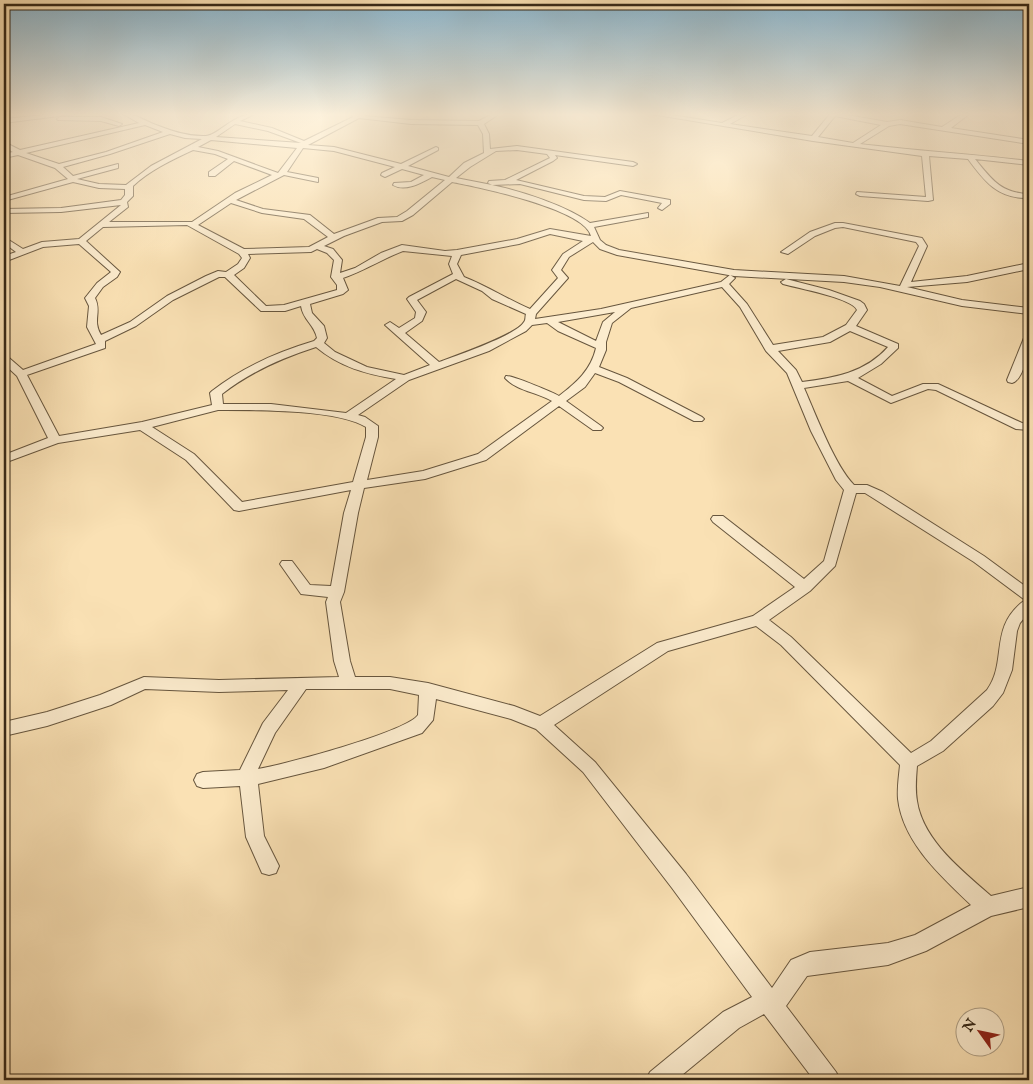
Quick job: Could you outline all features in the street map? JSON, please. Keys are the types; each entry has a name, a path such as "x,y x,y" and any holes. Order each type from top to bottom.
{"street":[{"path":"55,165 59,166 72,179 99,186 129,188"},
{"path":"59,166 64,165"},
{"path":"4,211 61,210 123,202 129,196 129,188 132,182 161,165"},
{"path":"212,174 225,165"},
{"path":"250,165 281,174 316,180"},
{"path":"193,225 212,211 231,202 246,191 281,174 288,165"},
{"path":"397,165 449,179 519,194 570,213 589,226 593,239"},
{"path":"386,175 405,165"},
{"path":"242,252 308,249 333,237 381,220 404,217 449,179 470,165"},
{"path":"484,185 508,181 542,165"},
{"path":"860,194 928,200 930,193 925,165"},
{"path":"980,165 995,185 1004,192 1011,195 1029,196"},
{"path":"4,199 115,166"},
{"path":"397,185 413,184 431,174"},
{"path":"508,181 584,198 606,199 615,194 625,194 667,202 662,208"},
{"path":"570,213 581,205 584,198"},
{"path":"4,259 49,243 82,241 125,205 123,202"},
{"path":"231,202 307,218 333,237"},
{"path":"589,226 645,215"},
{"path":"100,225 174,223 193,225 242,252 246,258 245,263 228,275"},
{"path":"785,252 827,226 836,225 919,240 923,246 902,286"},
{"path":"336,276 358,270 392,251 402,248 445,254 456,253 519,241 550,231 593,239 617,252 734,273 844,279 902,286 962,303 1029,311"},
{"path":"349,416 404,378 485,349 522,329 563,278 556,270 558,265 573,251 593,239"},
{"path":"4,240 22,252"},
{"path":"21,374 99,347 101,344 92,326 91,317 94,306 90,298 100,285 116,272 82,241"},
{"path":"100,340 133,324 170,298 218,274 228,275 264,309 285,308 343,290 343,286 336,276 334,268 338,260 330,251 317,246"},
{"path":"456,253 453,264 457,275 466,283 485,288 495,297 530,318 548,320 627,306 724,284 734,273"},
{"path":"902,286 967,279 1029,266"},
{"path":"399,332 419,319 421,312 412,299 457,275"},
{"path":"770,349 826,340 850,328 862,310 861,306 857,303 826,292 784,282 772,276"},
{"path":"724,284 744,306 770,349 792,372 817,431 842,480 851,489 867,489 878,495 980,559 1029,596"},
{"path":"218,407 216,393 222,388 258,366 318,343 322,338 319,326 307,314 305,302"},
{"path":"142,426 190,457 239,507 357,485 425,476 482,457 581,385 593,368 608,322 627,306"},
{"path":"548,320 562,329 601,347"},
{"path":"390,325 437,366"},
{"path":"798,386 850,378 861,374 895,347 850,328"},
{"path":"1012,380 1029,338"},
{"path":"318,343 331,354 364,370 404,378"},
{"path":"5,363 21,374 50,427 55,440"},
{"path":"593,368 623,380 698,420"},
{"path":"510,378 560,402 597,428"},
{"path":"850,378 891,400 927,386 938,388 1020,427 1029,427"},
{"path":"4,459 55,440 142,426 218,407 271,407 349,416 361,419 372,426 372,437 357,485 337,592 333,602 342,661 349,683"},
{"path":"542,724 602,684 663,647 758,620 805,587 830,563 851,489"},
{"path":"718,519 805,587"},
{"path":"288,564 306,590 337,592"},
{"path":"909,762 941,743 994,694 1004,670 1006,637 1023,621 1029,604"},
{"path":"758,620 786,641 909,762 908,802 913,818 928,845 949,869 988,907"},
{"path":"4,728 47,719 106,700 144,683 219,686 302,683 390,684 428,690 514,713 542,724 589,767 679,880 828,1080"},
{"path":"269,866 255,837 248,778 250,766 269,728 302,683"},
{"path":"203,780 248,778 312,764 421,727 426,719 428,690"},
{"path":"658,1080 731,1020 770,1004 799,968 810,963 888,954 919,944 988,907 1029,897"}]}
